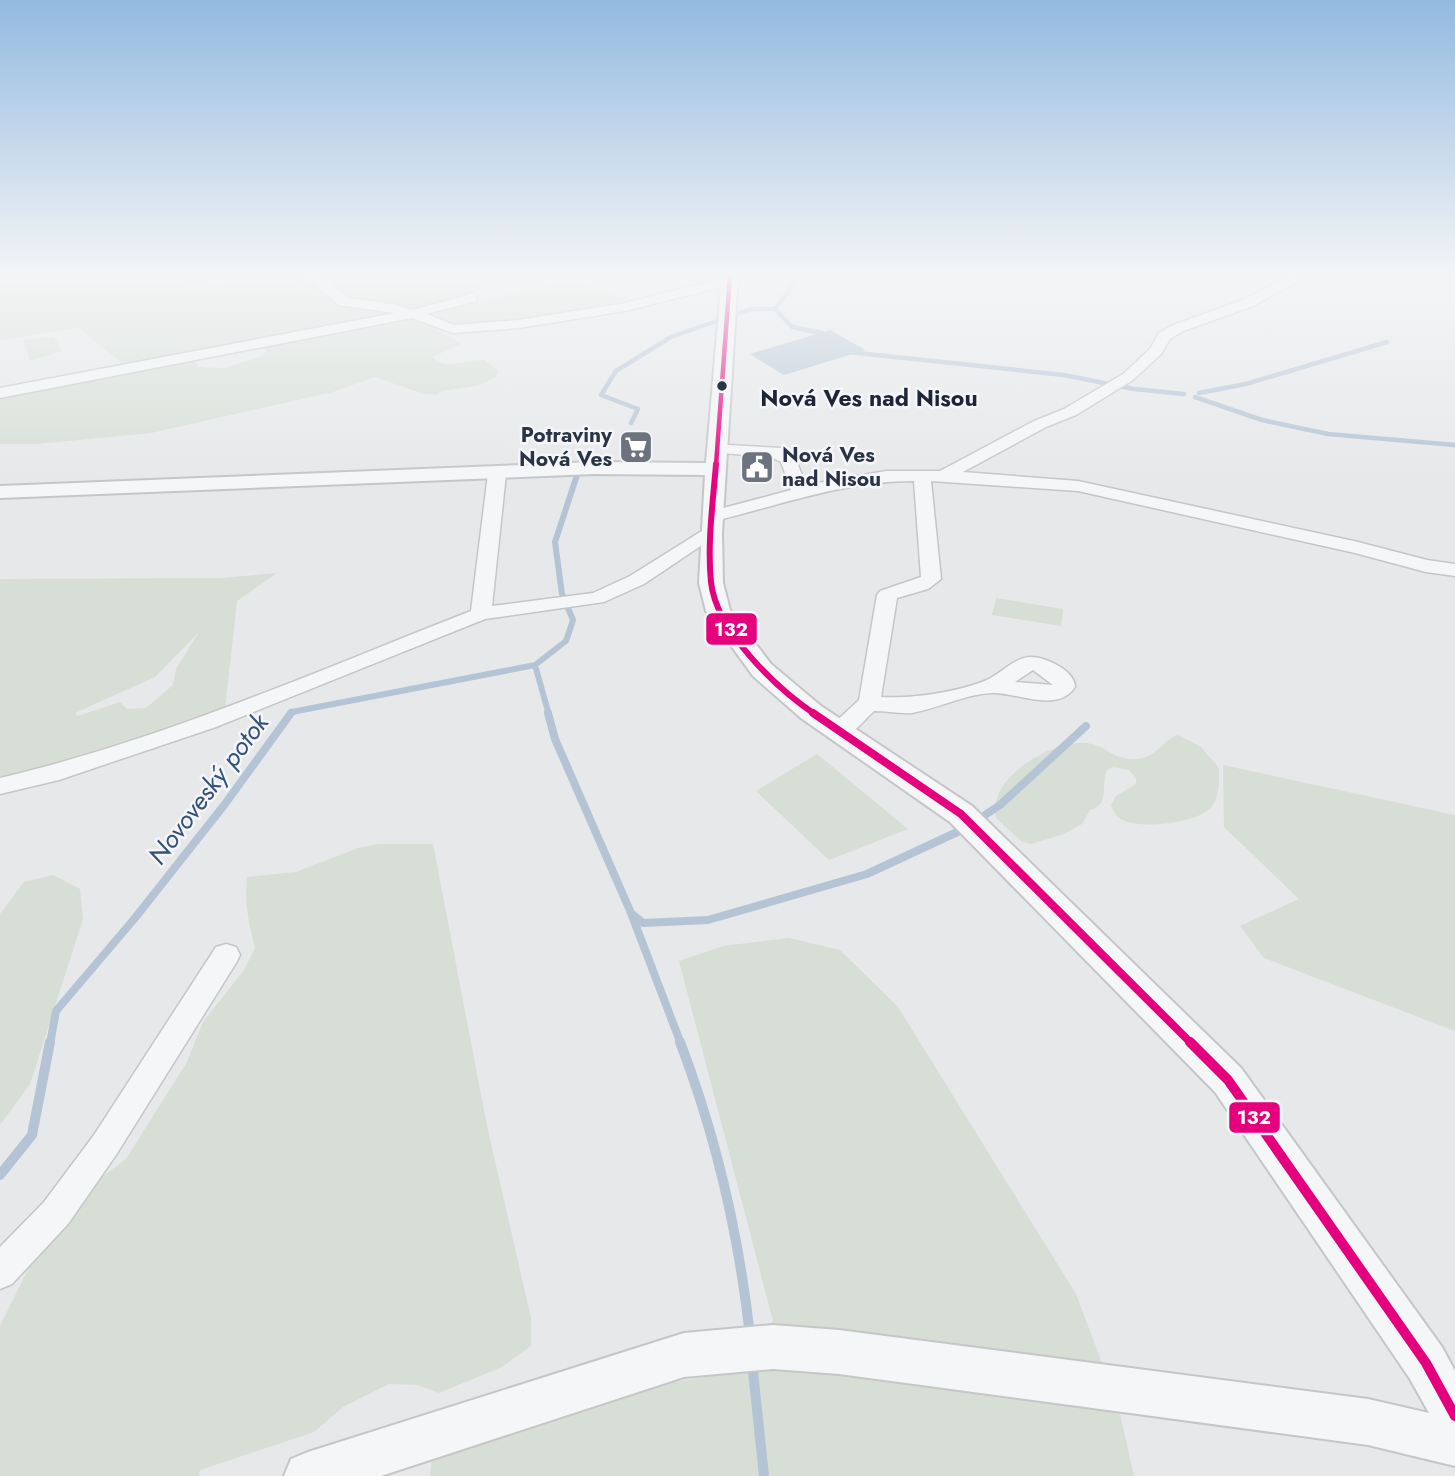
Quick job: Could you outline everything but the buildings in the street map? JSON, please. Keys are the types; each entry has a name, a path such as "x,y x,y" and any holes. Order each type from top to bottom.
{"street":[{"path":"0,393 257,344"},
{"path":"725,344 712,524 711,583 718,611 762,670 811,712 961,814 1228,1080 1426,1363 1455,1416"},
{"path":"943,477 1040,424 1070,412 1128,377 1156,351 1160,344"},
{"path":"0,492 497,474 717,459 775,452 788,459 800,491"},
{"path":"481,614 497,474"},
{"path":"838,732 869,703 887,595 921,587 931,579 922,476"},
{"path":"0,786 51,774 196,726 481,614 597,598 637,580 712,524 800,491 853,479 922,476 1078,486 1358,548 1426,566 1455,570"},
{"path":"1426,566 1455,584"},
{"path":"869,703 909,706 992,686"},
{"path":"0,1272 56,1213 105,1145 226,955"},
{"path":"308,1476 684,1355 773,1347 908,1361 1368,1422 1455,1443"}],"shaded area":[{"path":"24,344 58,344 62,351 30,361"},
{"path":"98,344 232,344 123,364"},
{"path":"462,344 432,357 450,364 485,360 498,371 496,377 476,386 442,391 437,395 424,394 375,377 333,392 151,433 37,444 0,444 0,394 192,358 199,367 224,368 263,356 266,351 264,346"},
{"path":"277,573 237,601 225,708 143,741 0,779 0,579 222,578","holes":["199,632 176,669 173,685 146,708 127,709 120,702 78,716 75,713 155,677"]},
{"path":"996,598 1063,609 1061,626 992,615"},
{"path":"1178,735 1201,747 1219,768 1219,787 1215,801 1207,811 1197,816 1158,824 1122,820 1111,805 1116,796 1136,784 1136,778 1129,770 1114,767 1107,770 1101,803 1090,810 1082,824 1064,834 1031,844 1021,841 996,818 996,803 1001,789 1024,764 1040,755 1056,748 1086,743 1122,758 1144,758"},
{"path":"817,754 908,829 829,860 756,791"},
{"path":"1223,765 1455,815 1455,1031 1264,958 1240,926 1299,899 1224,827"},
{"path":"378,844 433,844 487,1126 531,1318 531,1346 502,1367 439,1393 418,1385 389,1384 343,1407 314,1432 200,1470 199,1476 0,1476 0,1326 31,1263 78,1203 102,1177 126,1159 187,1062 203,1022 244,970 255,948 249,922 247,877 296,872 358,848"},
{"path":"53,875 80,889 83,919 30,1084 0,1125 0,914 24,882"},
{"path":"789,938 840,950 898,1007 1076,1294 1118,1405 1134,1476 430,1476 434,1439 613,1391 733,1373 773,1321 679,961 723,946"}],"water":[{"path":"784,344 854,344 865,350 784,375 750,354"}],"waterway":[{"name":"Novoveský potok","path":"631,423 638,409 601,395 616,371 660,344"},
{"path":"1199,393 1246,384 1381,344"},
{"path":"848,352 1064,375 1134,389 1184,394"},
{"path":"1195,397 1262,420 1328,434 1455,445"},
{"name":"Novoveský potok","path":"535,665 566,641 573,620 562,594 555,542 577,475"},
{"name":"Novoveský potok","path":"290,715 292,712 535,665"},
{"path":"535,665 549,715"},
{"name":"Novoveský potok","path":"50,1044 56,1011 135,918 225,804 291,713"},
{"path":"548,713 555,739 631,913"},
{"path":"976,821 1000,805 1086,726"},
{"path":"631,913 643,923 708,920 867,874 966,828"},
{"path":"631,913 681,1044"},
{"name":"Novoveský potok","path":"0,1175 32,1135 50,1042"},
{"path":"680,1042 705,1114 733,1224 750,1336"},
{"path":"752,1362 764,1476"}],"transit line":[{"name":"132","path":"725,344 711,533 711,583 718,611 762,670 811,712 961,814 1228,1080 1426,1363 1455,1416"}],"place":[{"name":"Potraviny Nová Ves","path":"636,447"},
{"name":"Nová Ves nad Nisou","path":"757,467"}],"district":[{"name":"Nová Ves nad Nisou","path":"869,398"}]}
